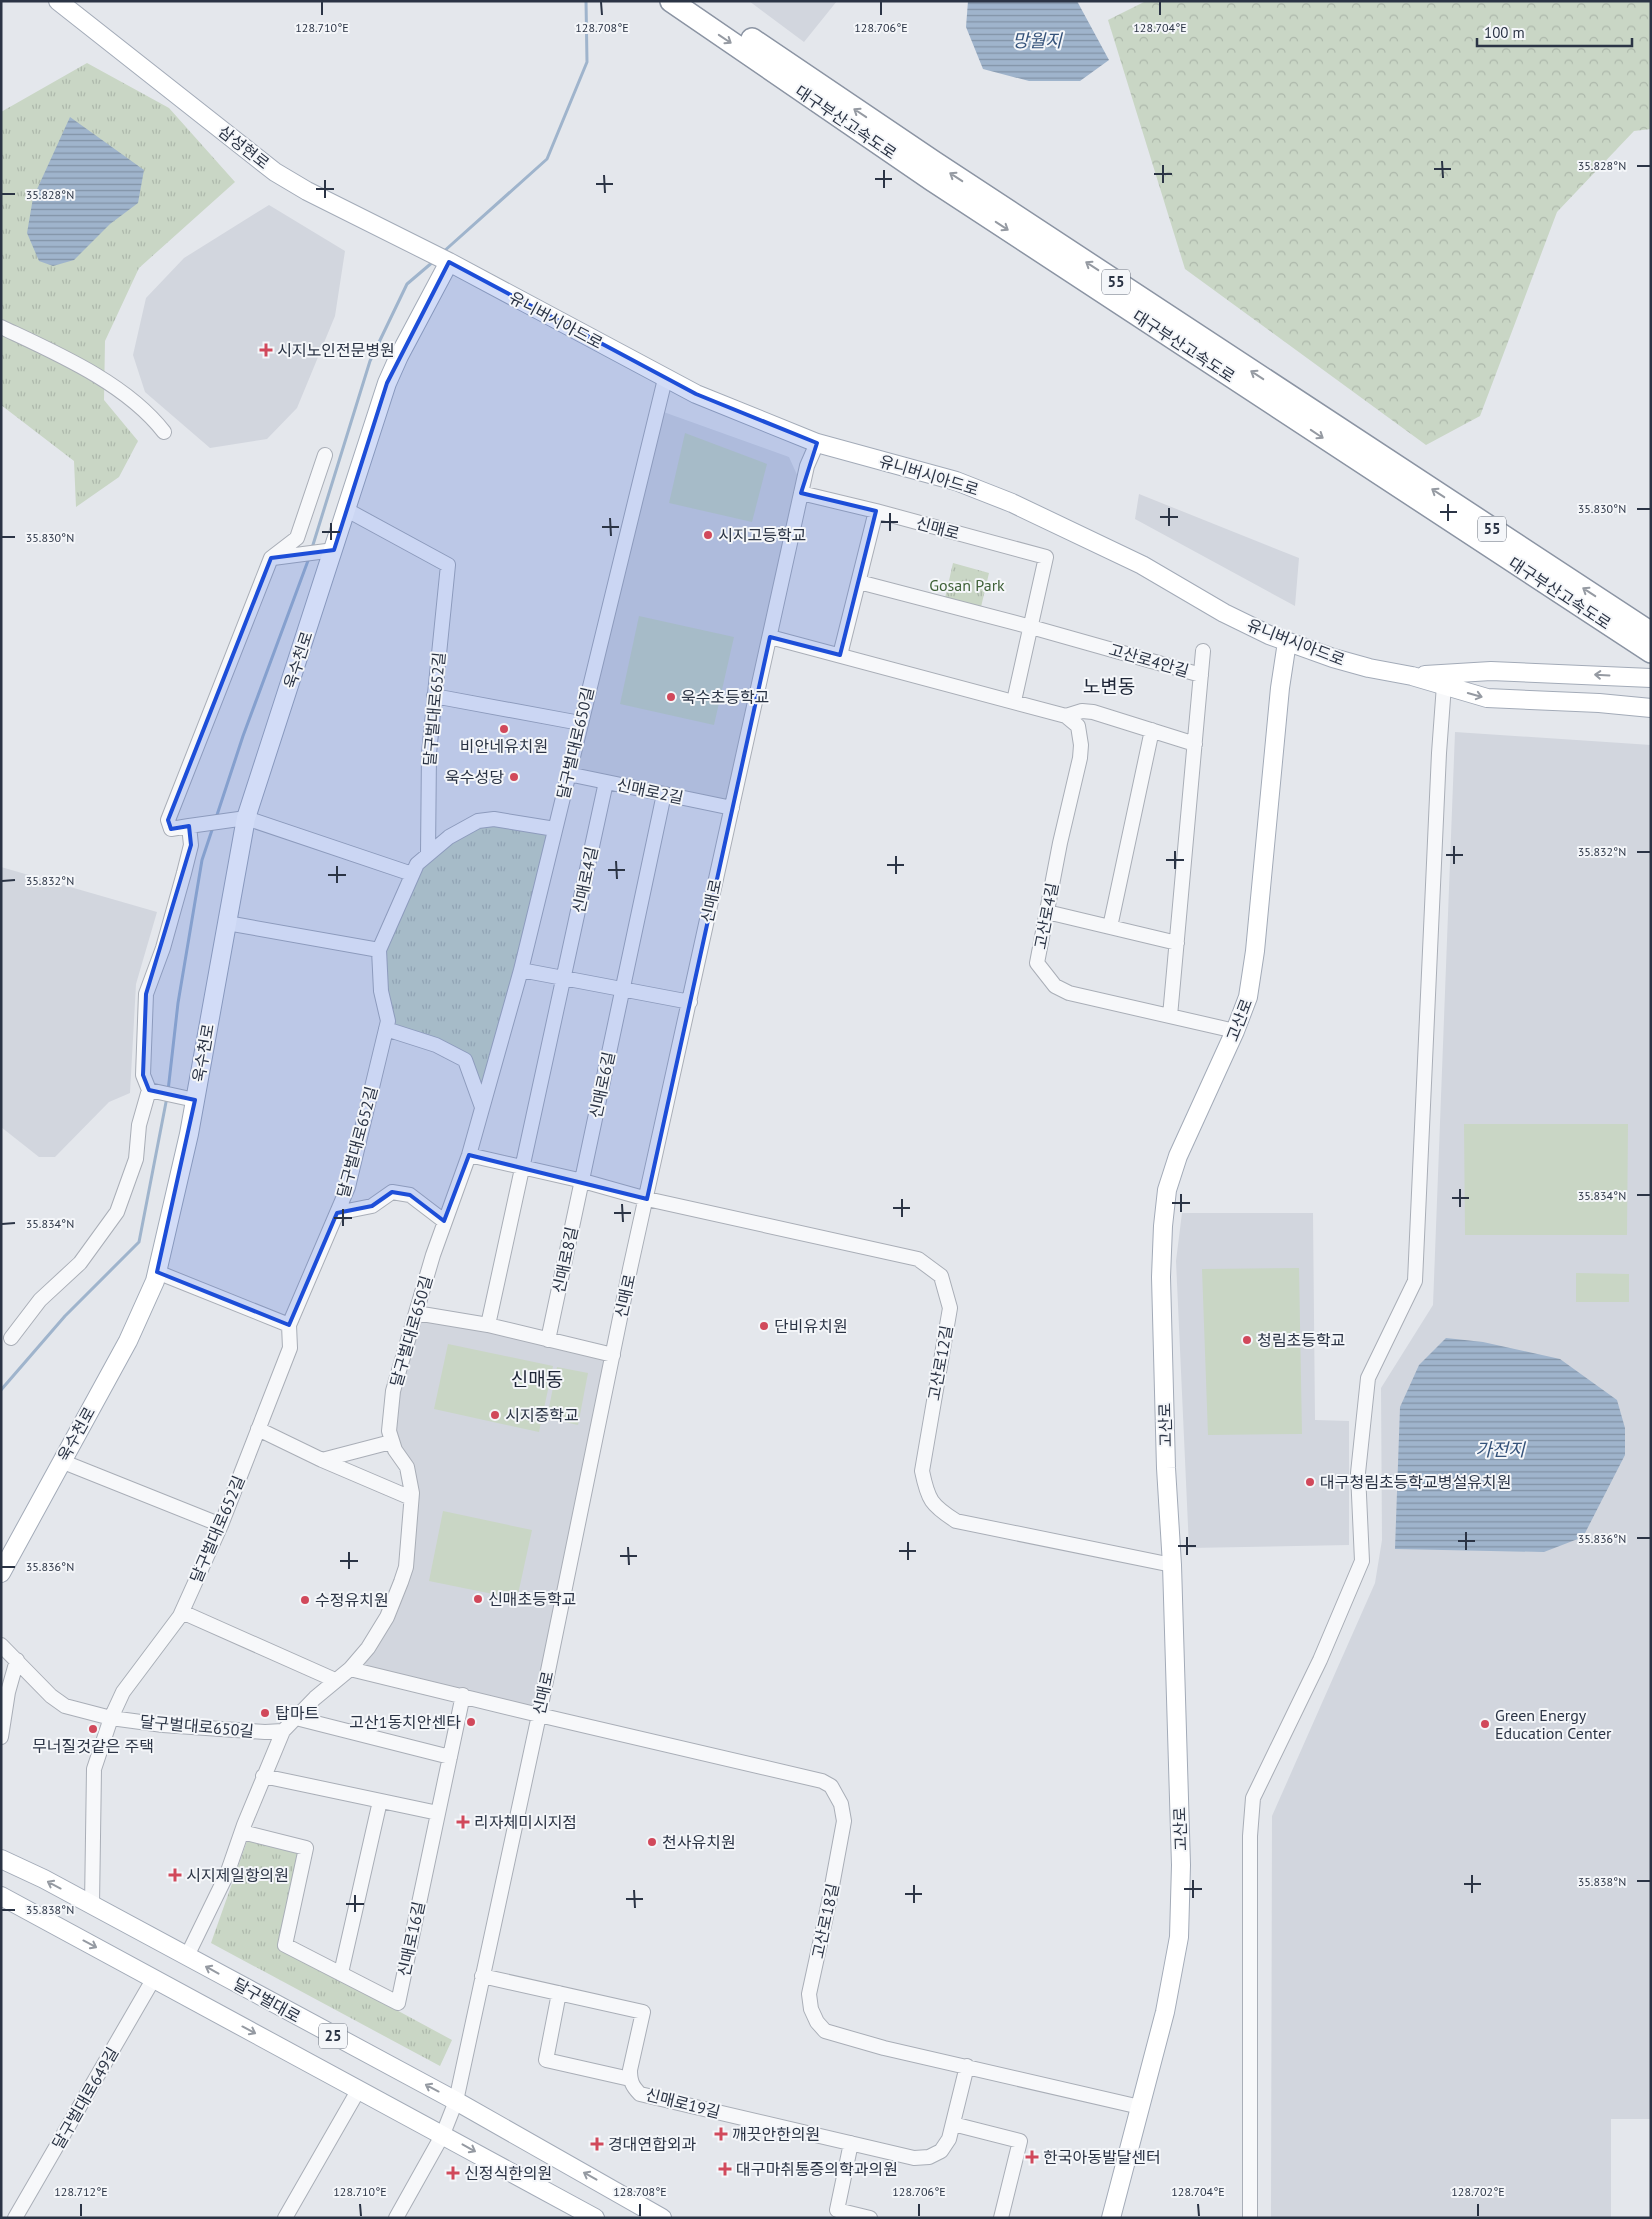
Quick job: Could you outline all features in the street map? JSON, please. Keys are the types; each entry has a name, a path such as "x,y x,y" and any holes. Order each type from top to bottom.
{"highway":[{"name":"대구부산고속도로","path":"671,1 1351,446 1651,633"},
{"name":"대구부산고속도로","path":"696,1 899,149"},
{"name":"대구부산고속도로","path":"1351,446 1651,652"}],"main road":[{"name":"삼성현로","path":"58,1 275,172 307,191 449,262"},
{"name":"유니버시아드로","path":"449,262 696,394 817,443 956,481 1012,503 1142,565 1250,627 1287,642 1369,668 1412,676 1487,698 1600,703 1651,708"},
{"name":"욱수천로","path":"1,1573 128,1341 155,1281 195,1100 246,818 387,382 449,262"},
{"name":"고산로","path":"1111,2218 1165,2012 1179,1937 1181,1865 1161,1277 1163,1226 1167,1190 1178,1156 1235,1032 1248,997 1252,978 1280,688 1287,642"},
{"name":"유니버시아드로","path":"1412,676 1491,671 1651,678"},
{"path":"1600,703 1651,714"},
{"name":"달구벌대로","path":"1,1859 92,1905 456,2101 662,2218"},
{"name":"25","path":"1,1896 595,2218"}],"street":[{"path":"1,327 57,354 119,390 152,416 164,432"},
{"name":"달구벌대로650길","path":"187,1956 227,1874 263,1776 283,1731 335,1680 350,1669 380,1631 406,1568 412,1498 411,1480 407,1467 391,1442 389,1415 393,1391 444,1222 469,1155 521,970 665,379"},
{"name":"신매로","path":"396,2218 443,2134 456,2101 539,1715 613,1355 732,808 807,466 817,443"},
{"path":"325,455 297,538 271,558 168,820 171,829 246,818 412,874"},
{"name":"신매로","path":"801,493 876,511 1046,557 1031,627"},
{"name":"달구벌대로652길","path":"347,510 448,565 429,753 428,854"},
{"path":"840,655 876,511"},
{"path":"271,558 334,550"},
{"name":"고산로4안길","path":"858,582 1201,674 1170,1016"},
{"path":"1014,701 1031,627"},
{"path":"770,637 1066,716 1082,711 1093,712 1194,744"},
{"path":"1201,674 1203,650"},
{"path":"1250,2218 1250,1836 1253,1798 1320,1660 1362,1560 1358,1473 1368,1378 1415,1281 1438,763 1444,685"},
{"path":"434,696 580,723"},
{"name":"고산로4길","path":"1066,716 1078,726 1081,745 1037,963 1055,986 1069,993 1235,1032"},
{"path":"1110,927 1152,730"},
{"name":"신매로2길","path":"568,774 732,808"},
{"name":"신매로4길","path":"564,978 606,782"},
{"path":"622,989 664,794"},
{"name":"달구벌대로652길","path":"92,1905 94,1769 111,1718 123,1692 182,1612 220,1525 290,1348 289,1325 348,1187 388,1021 382,991 378,950 417,864 448,838 478,821 494,819 555,829"},
{"path":"11,1338 40,1300 80,1263 117,1212 136,1159 139,1125 149,1090 143,1075 146,994 163,948 187,863 191,845 189,826"},
{"path":"1047,912 1177,943"},
{"path":"227,923 378,950"},
{"path":"521,970 690,1002"},
{"path":"488,1325 564,978"},
{"name":"신매로6길","path":"583,1181 622,989"},
{"path":"386,1029 436,1045 465,1060 482,1107"},
{"path":"149,1090 195,1100"},
{"path":"469,1155 583,1181 647,1199"},
{"name":"신매로8길","path":"548,1340 583,1181"},
{"path":"337,1213 372,1206 392,1192 410,1196 444,1222"},
{"name":"고산로12길","path":"647,1199 918,1259 941,1276 950,1308 922,1471 926,1494 938,1509 956,1521 1172,1565"},
{"path":"157,1272 289,1325"},
{"path":"416,1313 488,1325 613,1355"},
{"path":"258,1429 322,1460 412,1498"},
{"path":"322,1460 391,1442"},
{"path":"61,1461 220,1525"},
{"path":"182,1612 335,1680"},
{"path":"1,1645 57,1702 65,1706 111,1718"},
{"path":"1,1737 8,1692 17,1660"},
{"path":"350,1669 539,1715"},
{"name":"신매로16길","path":"242,1832 306,1848 285,1945 398,2003 463,1695"},
{"name":"고산로18길","path":"539,1715 822,1781 831,1786 841,1804 844,1820 830,1902 809,1994 811,2010 817,2022 825,2031 884,2048 1140,2107"},
{"name":"달구벌대로650길","path":"111,1718 162,1725 265,1732 283,1731"},
{"path":"296,1718 450,1757"},
{"path":"263,1776 438,1813"},
{"path":"341,1973 380,1801"},
{"name":"신매로19길","path":"482,1976 643,2012 632,2058 630,2079 633,2087 640,2094 914,2158 930,2157 941,2151 949,2139 967,2066"},
{"name":"달구벌대로649길","path":"15,2218 154,1978"},
{"path":"559,1993 546,2060 630,2079"},
{"path":"285,2218 359,2089"},
{"path":"953,2124 1020,2141 1001,2218"},
{"path":"851,2143 837,2210 870,2218"}],"highlighted area":[{"path":"449,262 696,394 817,443 801,493 876,511 840,655 770,637 647,1199 469,1155 444,1221 410,1195 392,1192 372,1206 337,1213 289,1325 157,1272 195,1100 149,1090 143,1075 146,994 191,845 189,826 171,829 168,820 271,558 334,550 387,383"}],"shaded area":[{"path":"749,1 837,1 804,42"},
{"path":"269,205 345,251 335,316 297,408 267,439 210,448 145,392 133,355 146,298 184,258"},
{"path":"658,410 789,457 798,477 767,626 726,800 575,769"},
{"path":"1139,494 1299,558 1295,606 1135,519"},
{"path":"1455,732 1651,745 1651,2119 1611,2119 1611,2218 1271,2218 1272,1816 1375,1583 1382,1540 1381,1388 1433,1305"},
{"path":"1,867 157,912 136,984 130,1093 109,1102 55,1157 39,1157 1,1127"},
{"name":"청림초등학교","path":"1182,1213 1313,1213 1315,1420 1349,1421 1349,1545 1189,1548 1176,1261"},
{"path":"416,1313 613,1355 539,1715 350,1669 401,1582 412,1493 389,1431"}],"green space":[{"path":"1146,1 1651,1 1651,129 1634,131 1557,212 1480,416 1426,445 1185,269 1108,20"},
{"path":"87,63 169,108 235,182 139,268 105,341 104,400 138,441 119,477 76,507 74,461 1,405 1,112"},
{"path":"685,433 767,464 752,522 669,503"},
{"name":"Gosan Park","path":"953,563 989,573 981,607 945,598"},
{"path":"639,616 734,637 714,725 620,704"},
{"path":"478,821 555,829 485,1099 465,1060 391,1030 379,950 417,864"},
{"path":"1464,1124 1628,1124 1627,1235 1465,1235"},
{"path":"1299,1268 1302,1434 1208,1435 1202,1269"},
{"path":"1576,1273 1629,1274 1629,1302 1576,1302"},
{"path":"448,1344 553,1366 539,1432 434,1409"},
{"path":"557,1367 588,1373 578,1425 547,1418"},
{"path":"443,1511 532,1530 517,1599 429,1581"},
{"path":"247,1841 298,1853 280,1947 452,2040 440,2066 211,1943"}],"water":[{"name":"망월지","path":"968,1 1077,1 1109,60 1080,81 1029,81 983,69 966,27"},
{"path":"70,117 144,170 138,203 110,224 74,260 53,266 39,261 27,233 33,198"},
{"name":"가전지","path":"1446,1338 1483,1342 1560,1359 1617,1400 1625,1428 1625,1455 1583,1537 1544,1552 1395,1549 1400,1407 1419,1365"}],"waterway":[{"path":"442,253 547,159 587,62 586,1"},
{"path":"312,548 370,361 407,284 434,261"},
{"path":"216,818 243,736 309,558"},
{"path":"168,1091 178,1003 202,860 213,827"},
{"path":"1,1390 65,1316 139,1242 167,1097"}],"place":[{"name":"시지노인전문병원","path":"266,350"},
{"name":"시지고등학교","path":"708,535"},
{"name":"욱수초등학교","path":"671,697"},
{"name":"비안네유치원","path":"504,729"},
{"name":"욱수성당","path":"514,777"},
{"name":"단비유치원","path":"764,1326"},
{"name":"청림초등학교","path":"1247,1340"},
{"name":"시지중학교","path":"495,1415"},
{"name":"대구청림초등학교병설유치원","path":"1310,1482"},
{"name":"신매초등학교","path":"478,1599"},
{"name":"수정유치원","path":"305,1600"},
{"name":"탑마트","path":"265,1713"},
{"name":"고산1동치안센타","path":"471,1722"},
{"name":"Green Energy Education Center","path":"1485,1724"},
{"name":"무너질것같은 주택","path":"93,1729"},
{"name":"리자체미시지점","path":"463,1822"},
{"name":"천사유치원","path":"652,1842"},
{"name":"시지제일항의원","path":"175,1875"},
{"name":"깨끗안한의원","path":"721,2134"},
{"name":"경대연합외과","path":"597,2144"},
{"name":"한국아동발달센터","path":"1032,2157"},
{"name":"대구마취통증의학과의원","path":"725,2169"},
{"name":"신정식한의원","path":"453,2173"}],"district":[{"name":"노변동","path":"1109,686"},
{"name":"신매동","path":"537,1379"}]}
